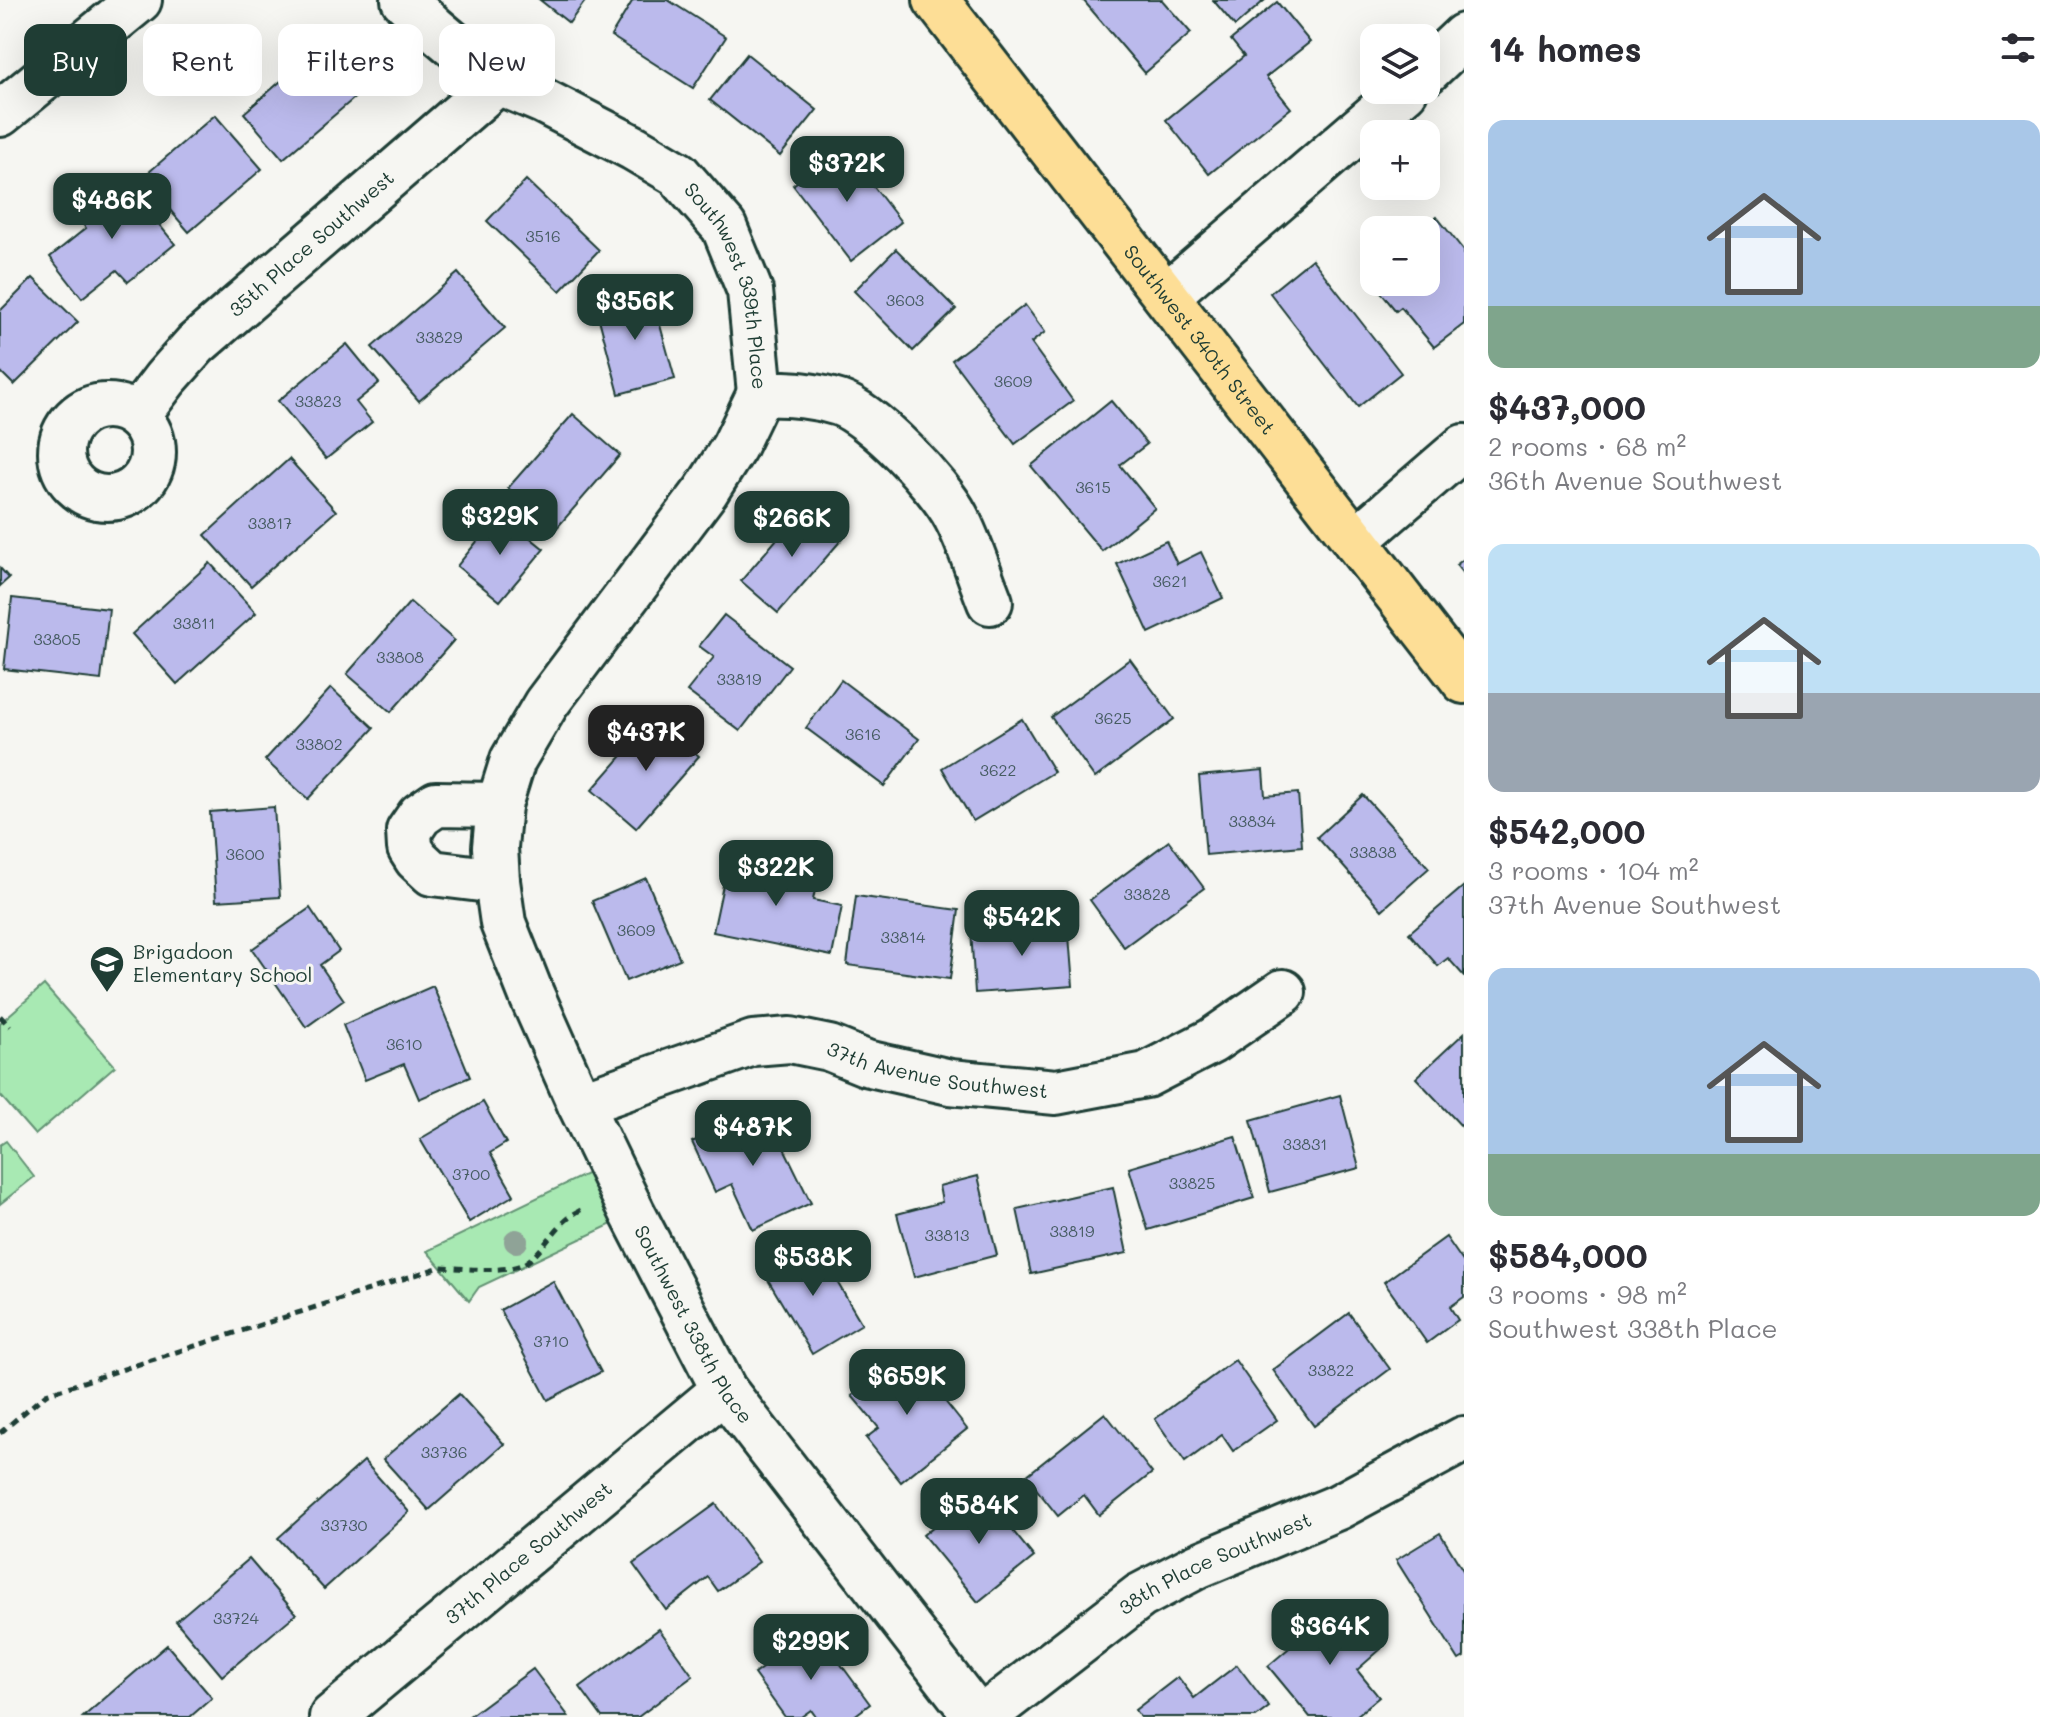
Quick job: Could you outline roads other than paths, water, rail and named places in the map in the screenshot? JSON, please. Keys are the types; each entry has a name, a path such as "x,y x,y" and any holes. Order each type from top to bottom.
{"main road":[{"name":"Southwest 340th Street","path":"936,0 1464,681"}],"street":[{"path":"0,114 139,0"},
{"name":"Southwest 339th Place","path":"404,0 439,32"},
{"path":"1440,59 1464,36"},
{"name":"35th Place Southwest","path":"137,416 196,344 482,96"},
{"name":"Southwest 339th Place","path":"531,96 678,174 724,227 750,291 760,393 806,394 843,404 905,454 932,481 956,516 990,602"},
{"path":"1166,296 1389,104"},
{"path":"497,844 513,760 546,704 706,491 734,447 760,393"},
{"path":"1355,541 1464,447"},
{"path":"436,804 497,844 432,873 410,848 409,831 420,815 436,804"},
{"name":"Southwest 338th Place","path":"497,844 503,923 532,996 623,1193 724,1390 977,1717"},
{"name":"37th Avenue Southwest","path":"580,1104 753,1043 790,1040 829,1048 866,1063 950,1082 1056,1092 1146,1075 1212,1041 1283,992"},
{"name":"37th Place Southwest","path":"332,1717 724,1390"},
{"name":"38th Place Southwest","path":"983,1717 1140,1596 1197,1566 1338,1507 1464,1439"}],"place":[{"name":"Brigadoon Elementary School","path":"107,994"}]}
